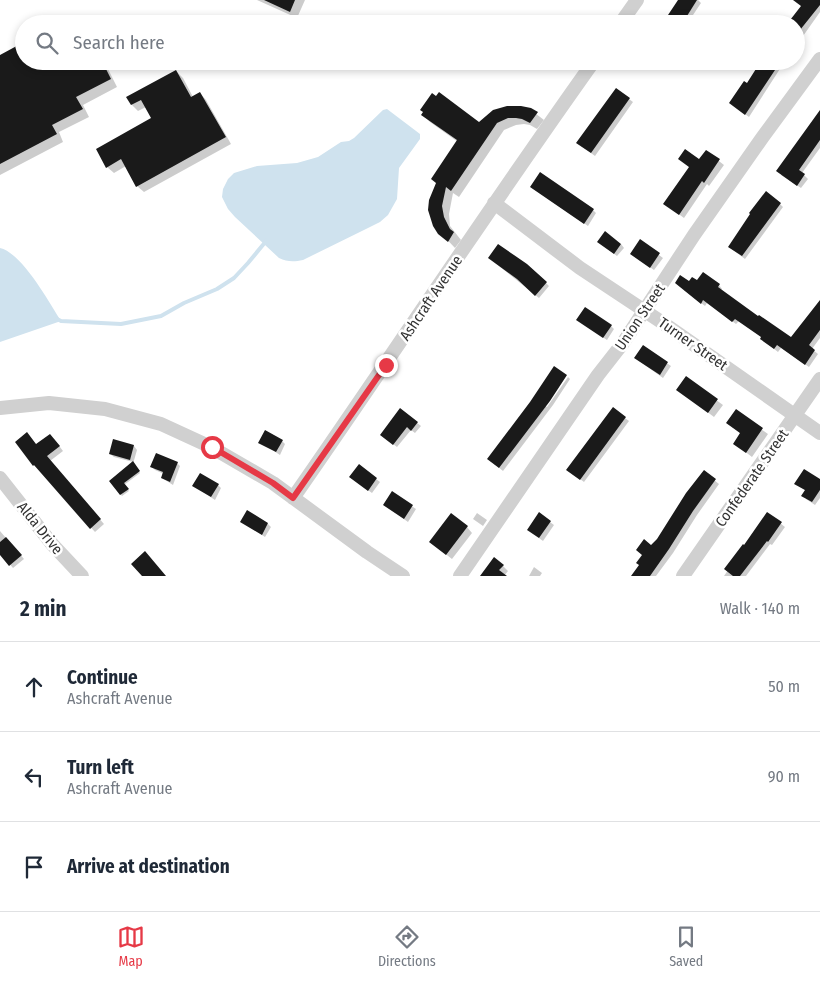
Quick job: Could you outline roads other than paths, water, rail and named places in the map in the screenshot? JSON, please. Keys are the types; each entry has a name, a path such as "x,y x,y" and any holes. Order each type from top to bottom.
{"street":[{"path":"626,15 637,0"},
{"name":"Union Street","path":"460,576 645,311 700,227 820,59"},
{"name":"Ashcraft Avenue","path":"293,498 386,365 494,203 588,70"},
{"name":"Turner Street","path":"494,203 580,268 820,432"},
{"name":"Confederate Street","path":"683,576 820,379"},
{"path":"0,408 49,403 105,409 161,424 212,447 273,483 403,576"},
{"name":"Alda Drive","path":"0,478 52,544 82,576"}],"water":[{"path":"387,109 420,134 420,139 399,168 397,199 388,215 380,222 303,260 291,261 279,258 228,209 222,197 223,189 228,179 234,173 257,166 297,163 318,157 341,142 354,138 383,110"},
{"path":"0,248 8,252 26,268 61,321 0,342"}],"waterway":[{"path":"57,319 61,321 121,324 161,316 184,303 217,289 234,278 267,240"}]}
